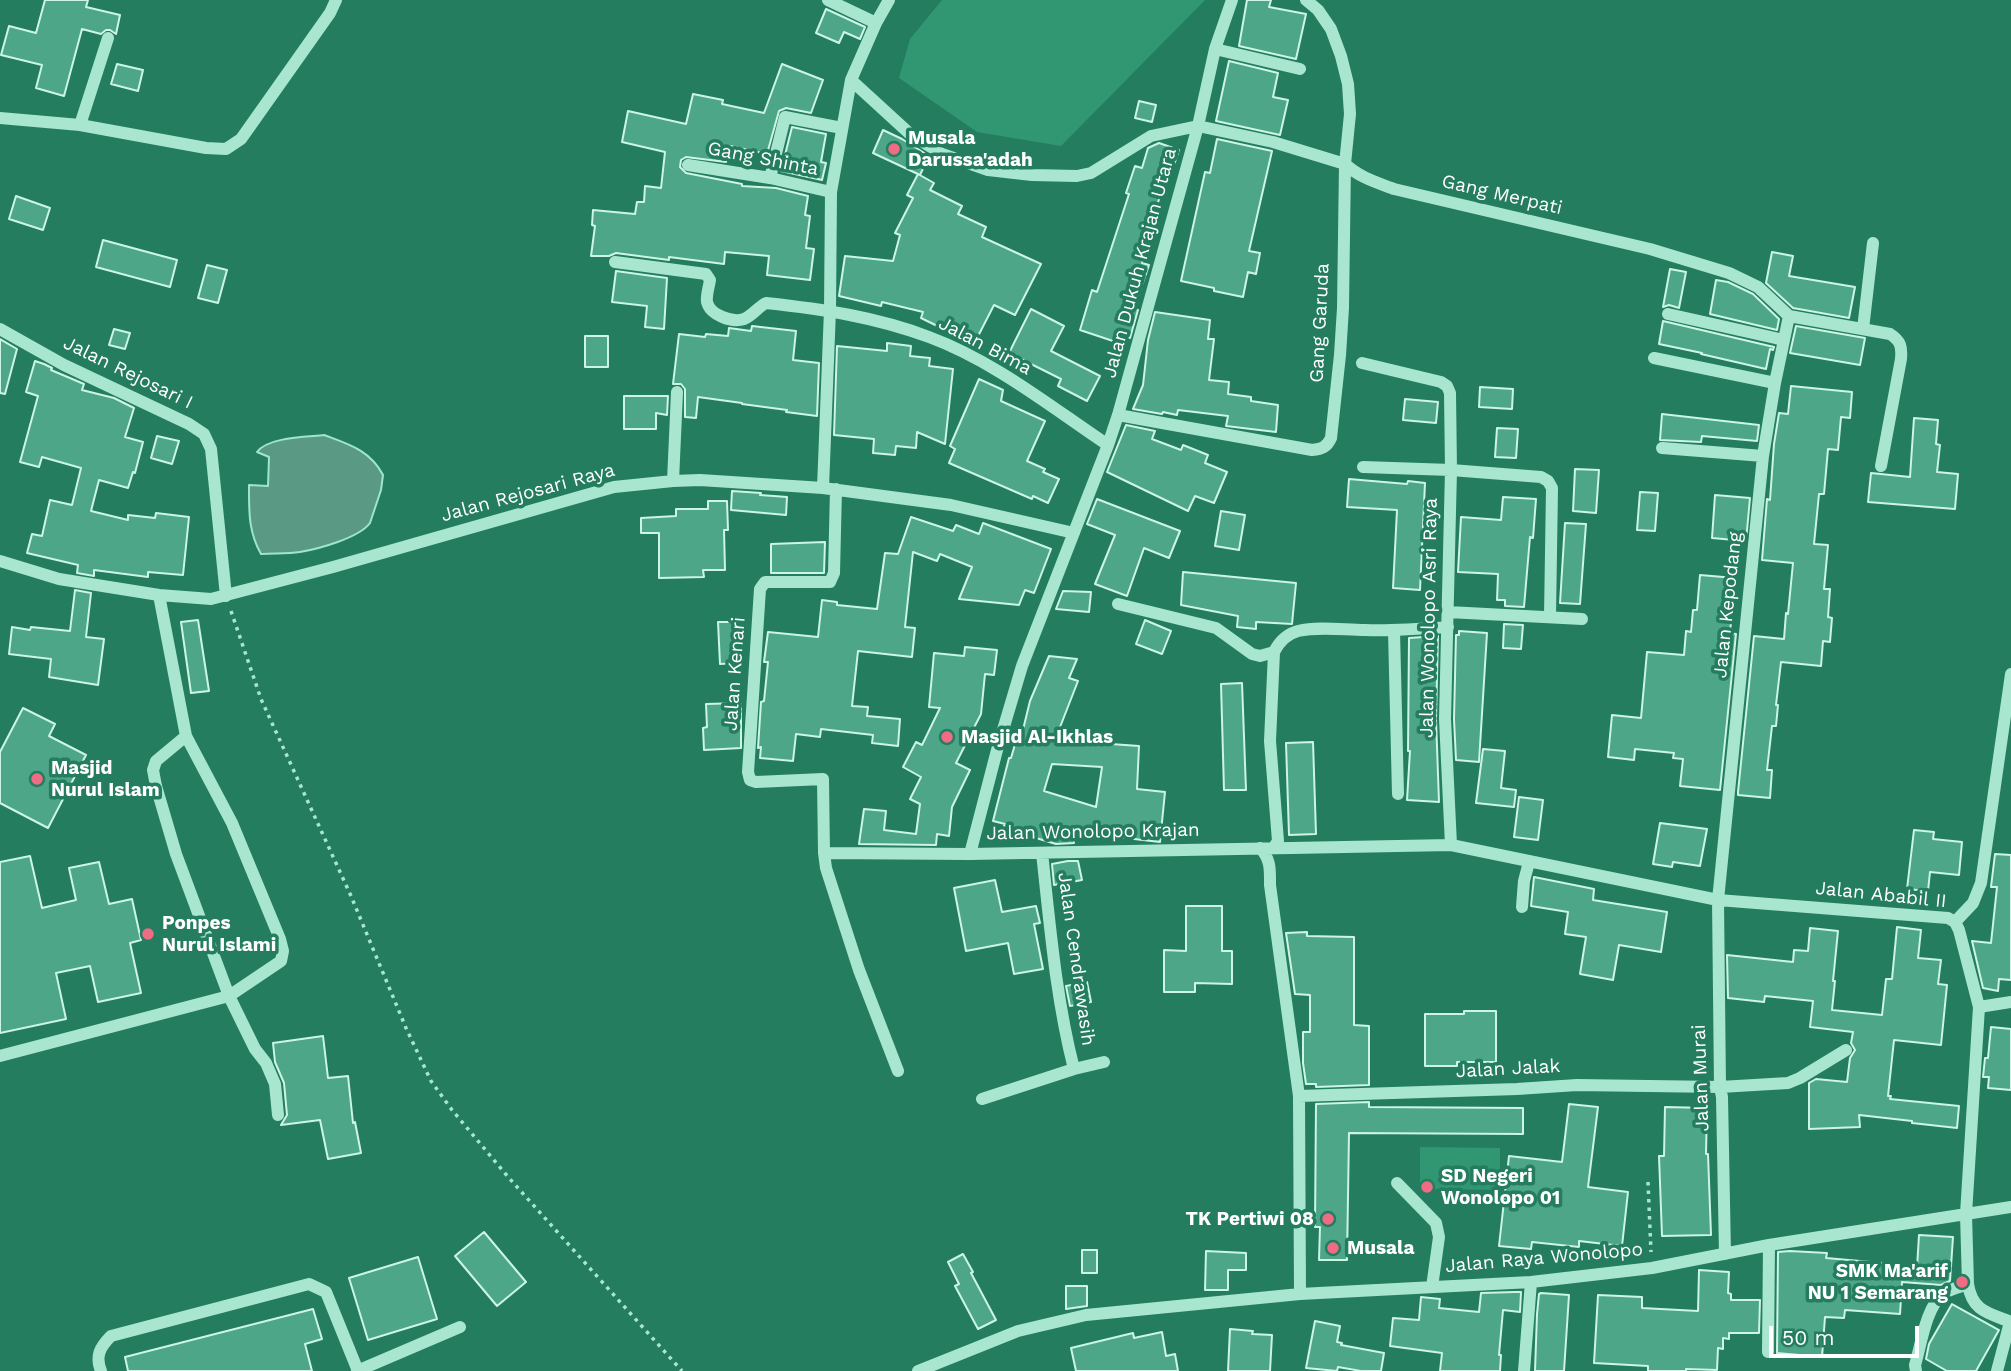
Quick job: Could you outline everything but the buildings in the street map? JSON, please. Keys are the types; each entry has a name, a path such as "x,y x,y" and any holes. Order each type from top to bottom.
{"street":[{"path":"0,118 80,125 206,148 226,149 241,139 330,13 336,0"},
{"path":"828,0 876,23"},
{"path":"830,489 831,192 851,80 889,0"},
{"name":"Jalan Dukuh Krajan Utara","path":"1074,533 1118,415 1198,126 1215,49 1232,0"},
{"name":"Gang Garuda","path":"1118,415 1312,450 1322,449 1331,438 1343,308 1345,164 1350,114 1348,84 1331,29 1318,10 1306,0"},
{"path":"80,125 108,38"},
{"path":"1215,49 1300,69"},
{"path":"851,80 910,134 942,154 988,170 1060,177 1077,176 1091,173 1151,136 1198,126"},
{"path":"769,178 785,117 842,128"},
{"name":"Gang Merpati","path":"1198,126 1273,142 1345,164 1367,180 1394,189 1650,249 1729,273 1758,288 1789,316"},
{"name":"Gang Shinta","path":"688,165 769,178 831,192"},
{"path":"1863,329 1873,243"},
{"name":"Jalan Bima","path":"615,262 706,274 710,280 707,299 709,307 716,313 735,320 748,317 766,303 830,310 887,323 942,343 998,371 1108,445"},
{"path":"1668,314 1784,340"},
{"path":"1789,316 1890,334 1898,339 1902,348 1881,466"},
{"name":"Jalan Kepodang","path":"1718,900 1763,457 1789,316"},
{"name":"Jalan Rejosari I","path":"0,329 64,365 189,424 204,434 211,449 226,596"},
{"path":"1654,358 1775,383"},
{"name":"Jalan Wonolopo Asri Raya","path":"1362,363 1441,382 1447,386 1450,393 1451,470 1445,719 1451,845"},
{"path":"673,481 677,393"},
{"path":"1662,448 1763,457"},
{"path":"1363,467 1451,470 1541,477 1548,481 1552,488 1550,616"},
{"name":"Jalan Rejosari Raya","path":"0,561 58,579 159,596 211,599 614,487 673,481 830,489 951,505 1074,533"},
{"name":"Jalan Kenari","path":"830,489 834,573 830,582 765,582 760,589 748,772 750,780 756,782 823,779 826,868 859,970 898,1071"},
{"name":"Jalan Wonolopo Krajan","path":"1074,533 1022,666 970,854 1451,845 1718,900"},
{"path":"0,1056 229,996 281,961 283,951 232,823 186,736 159,596"},
{"path":"1118,604 1216,628 1252,654 1260,656 1274,652"},
{"path":"1448,612 1583,619"},
{"path":"1274,847 1278,841 1270,741 1274,652 1278,645 1286,636 1297,631 1314,629 1394,631 1448,627"},
{"path":"1394,631 1398,794"},
{"path":"1955,922 1973,903 1981,883 2011,674"},
{"path":"186,736 156,761 153,770 156,786 176,854 229,996 275,1084 278,1115"},
{"path":"1261,848 1269,861 1299,1096 1300,1294"},
{"path":"824,853 970,854"},
{"name":"Jalan Cendrawasih","path":"1042,853 1063,1030 1074,1069"},
{"path":"1522,907 1529,862"},
{"name":"Jalan Ababil II","path":"1718,900 1948,918 1955,922 1979,1007 1966,1214 1968,1284"},
{"name":"Jalan Murai","path":"1718,900 1725,1254"},
{"path":"1979,1007 2011,1002"},
{"name":"Jalan Jalak","path":"1299,1096 1517,1090 1577,1085 1720,1087 1788,1083 1846,1050"},
{"path":"982,1100 1074,1069 1104,1062"},
{"path":"1397,1183 1436,1223 1439,1237 1432,1287"},
{"name":"Jalan Raya Wonolopo","path":"918,1371 1018,1331 1079,1316 1300,1294 1531,1282 1652,1268 1769,1245 2011,1207"},
{"path":"1768,1352 1769,1245"},
{"path":"1524,1371 1531,1282"},
{"path":"101,1371 97,1361 101,1347 111,1336 309,1284 326,1292 358,1371 460,1327"},
{"path":"1916,1371 1915,1365 1932,1306 1948,1291 1968,1284 1970,1299 1978,1306 2011,1322 1997,1371"}],"path":[{"path":"226,596 261,699 432,1081 452,1110 509,1178 682,1371"},
{"path":"1648,1182 1652,1268"}],"shaded area":[{"path":"942,0 1205,0 1061,146 977,132 899,78 910,39"},
{"path":"324,435 365,454 383,475 370,523 348,538 327,545 300,552 261,554 251,529 249,485 268,486 269,457 257,452 270,443"},
{"path":"1420,1147 1500,1148 1500,1190 1420,1189"}],"place":[{"name":"Musala Darussa'adah","path":"894,149"},
{"name":"Masjid Al-Ikhlas","path":"947,737"},
{"name":"Masjid Nurul Islam","path":"37,779"},
{"name":"Ponpes Nurul Islami","path":"148,934"},
{"name":"SD Negeri Wonolopo 01","path":"1427,1187"},
{"name":"TK Pertiwi 08","path":"1328,1219"},
{"name":"Musala","path":"1333,1248"},
{"name":"SMK Ma'arif NU 1 Semarang","path":"1962,1282"}]}
